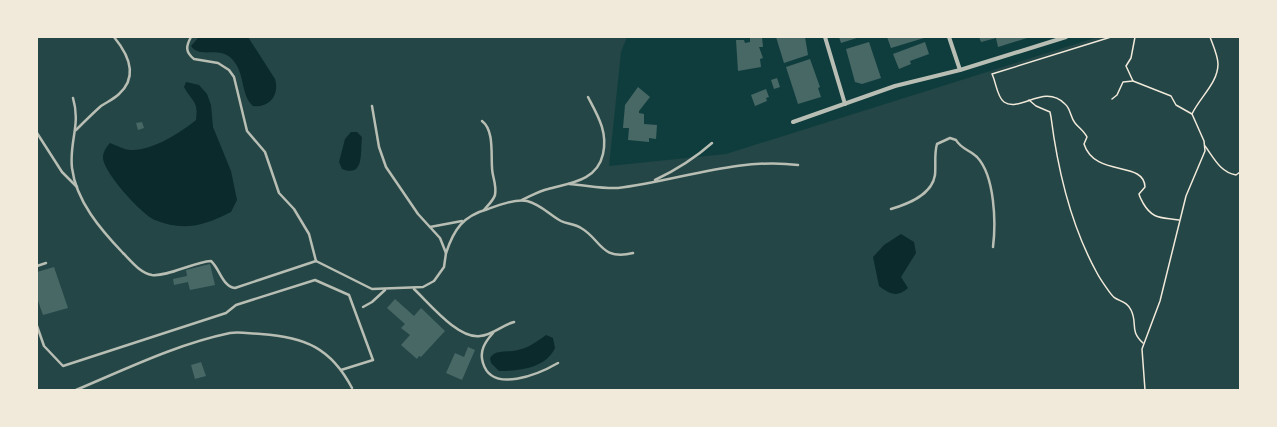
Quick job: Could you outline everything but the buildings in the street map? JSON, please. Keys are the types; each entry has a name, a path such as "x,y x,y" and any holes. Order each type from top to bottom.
{"street":[{"path":"825,37 846,104"},
{"path":"949,37 960,70"},
{"path":"793,122 895,86 960,70 1066,37"}],"lane":[{"path":"76,130 102,106 119,94 128,84 131,73 130,63 127,54 114,37"},
{"path":"191,37 187,46 187,51 191,56 224,66 234,77 248,131 265,152 279,193 294,209 309,234 316,261"},
{"path":"73,98 77,116 71,155 72,168 77,188 91,215 112,242 143,272 153,275 211,261 218,269 225,283 230,287 235,288 316,261 372,289 414,289 423,288 434,281 444,267 446,253 454,232 464,221 483,210 520,201 547,189 569,184 593,174 599,167 605,147 604,131 588,97"},
{"path":"372,106 379,147 386,167 418,214 440,238 446,253"},
{"path":"482,121 487,126 490,136 492,170 496,189 494,198 483,210"},
{"path":"37,133 62,172 77,188"},
{"path":"891,209 912,202 928,190 933,182 935,174 935,151 937,144 950,138 956,140 959,146 969,150 982,164 994,204 995,224 993,247"},
{"path":"651,182 677,169 712,143"},
{"path":"569,184 616,188 707,171 751,165 782,163 798,165"},
{"path":"520,201 526,201 536,205 562,221 581,228 597,244 608,252 618,254 633,253"},
{"path":"430,227 464,221"},
{"path":"37,266 46,263"},
{"path":"37,326 44,346 63,366 226,313 236,305 314,280 349,295 373,360 341,370"},
{"path":"364,307 372,302 385,289"},
{"path":"414,289 458,330 480,337 493,333 514,322"},
{"path":"76,390 184,346 232,333 279,336 302,341 316,347 332,358 352,388"},
{"path":"493,333 486,341 481,351 485,370 492,377 507,380 517,379 546,370 558,364"}],"path":[{"path":"1111,37 992,74 1001,99 1004,102 1014,104 1050,96 1064,102 1074,123 1085,133 1087,137 1084,144 1091,157 1104,165 1139,173 1145,181 1145,187 1139,194 1148,211 1158,217 1179,220"},
{"path":"1133,81 1126,66 1131,58 1136,37"},
{"path":"1192,114 1197,103 1215,78 1218,63 1210,37"},
{"path":"1112,99 1117,95 1123,82 1133,81 1171,96 1176,105 1192,114 1204,145 1216,164 1230,174 1236,175 1240,172"},
{"path":"1029,100 1036,106 1050,112 1058,162 1065,193 1074,222 1086,249 1088,259 1094,264 1098,274 1111,295 1114,298 1124,301 1132,311 1135,334 1144,344"},
{"path":"1145,390 1142,349 1160,301 1179,220 1186,196 1205,151 1204,145"}],"shaded area":[{"path":"37,37 627,37 621,52 609,166 726,154 1098,37 1240,37 1240,390 37,390"},
{"path":"199,37 248,37 275,79 276,90 272,99 264,105 253,106 246,96 236,64 231,58 221,53 199,52 195,50 191,46"},
{"path":"186,82 199,85 207,94 211,105 213,127 231,171 237,200 231,212 212,220 194,225 175,226 155,220 141,210 116,182 104,164 103,157 105,149 110,143 128,150 148,148 174,135 196,120 196,105 184,87"},
{"path":"351,132 357,132 362,137 360,162 355,170 349,171 342,169 339,162 345,139"},
{"path":"901,234 914,242 916,253 901,277 908,288 900,293 894,294 879,286 873,257 884,245"},
{"path":"546,335 553,338 555,348 551,355 539,364 523,369 499,371 491,363 490,358 492,355 500,352 523,349"}]}
